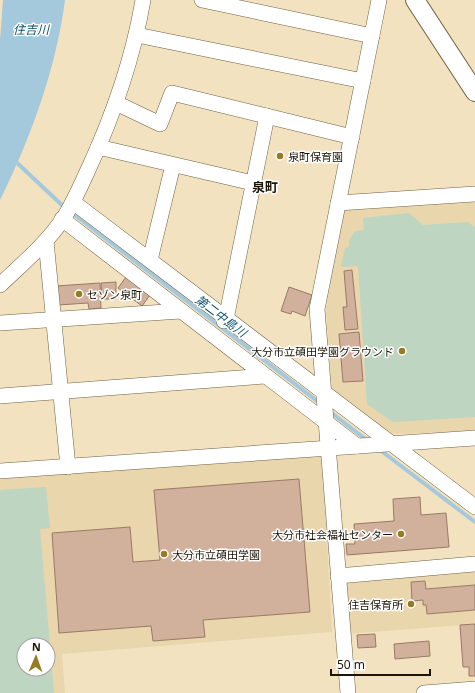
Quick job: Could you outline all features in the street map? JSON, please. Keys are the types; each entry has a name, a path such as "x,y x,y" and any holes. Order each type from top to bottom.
{"street":[{"path":"0,285 46,241 73,202 116,103 137,35 143,0"},
{"path":"202,0 372,36"},
{"path":"348,693 317,309 379,0"},
{"path":"415,0 473,86"},
{"path":"137,35 363,81"},
{"path":"116,103 160,124 172,93 352,137"},
{"path":"225,320 266,116"},
{"path":"98,147 253,183"},
{"path":"150,260 174,165"},
{"path":"338,203 475,194"},
{"path":"73,202 324,396 472,502"},
{"path":"62,219 265,376 326,417 360,446"},
{"path":"46,241 68,467"},
{"path":"0,323 181,311"},
{"path":"0,396 265,376"},
{"path":"0,471 475,438"},
{"path":"338,576 475,564"},
{"path":"424,693 475,689"}],"shaded area":[{"name":"大分市立碩田学園グラウンド","path":"475,202 475,431 397,434 387,433 332,394 326,308 341,211"},
{"name":"大分市立碩田学園","path":"322,450 332,632 62,654 65,693 0,693 0,476"},
{"name":"住吉保育所","path":"475,572 475,624 348,634 345,583"}],"green space":[{"name":"大分市立碩田学園グラウンド","path":"409,213 423,225 468,222 475,228 475,417 393,422 367,404 358,266 341,267 345,248 349,247 349,240 355,231 364,230 363,218"},
{"path":"46,487 50,528 40,529 49,637 16,637 16,677 53,677 54,693 0,693 0,490"}],"water":[{"name":"住吉川","path":"3,0 65,0 55,52 41,102 22,152 0,200 0,40"}],"building":[{"path":"352,270 358,329 345,330 343,307 347,307 344,271"},
{"path":"126,277 150,295 142,306 118,288"},
{"path":"116,282 116,299 102,299 101,283"},
{"name":"セゾン泉町","path":"100,283 101,308 89,309 88,303 58,305 56,286"},
{"path":"289,287 312,295 305,316 292,311 291,314 281,311"},
{"path":"359,332 363,381 343,382 339,334"},
{"path":"299,479 310,612 203,620 205,637 153,641 151,626 59,633 52,533 130,527 133,562 160,560 154,490"},
{"name":"大分市社会福祉センター","path":"420,497 421,515 446,513 449,547 347,555 346,544 355,544 354,524 394,521 393,499"},
{"path":"425,581 426,589 475,585 475,610 427,614 426,605 423,605 423,600 412,601 411,582"},
{"path":"475,624 475,676 469,676 469,667 463,667 460,625"},
{"path":"375,634 376,647 358,648 357,635"},
{"path":"429,641 430,656 395,659 394,644"}],"waterway":[{"name":"第二中島川","path":"13,159 65,208"},
{"name":"第二中島川","path":"71,212 321,404"},
{"name":"第二中島川","path":"329,411 368,441"},
{"name":"第二中島川","path":"380,450 475,522"}],"place":[{"name":"泉町保育園","path":"280,156"},
{"name":"セゾン泉町","path":"79,294"},
{"name":"大分市立碩田学園グラウンド","path":"402,351"},
{"name":"大分市社会福祉センター","path":"401,534"},
{"name":"大分市立碩田学園","path":"164,554"},
{"name":"住吉保育所","path":"411,604"}],"district":[{"name":"泉町","path":"265,187"}]}
